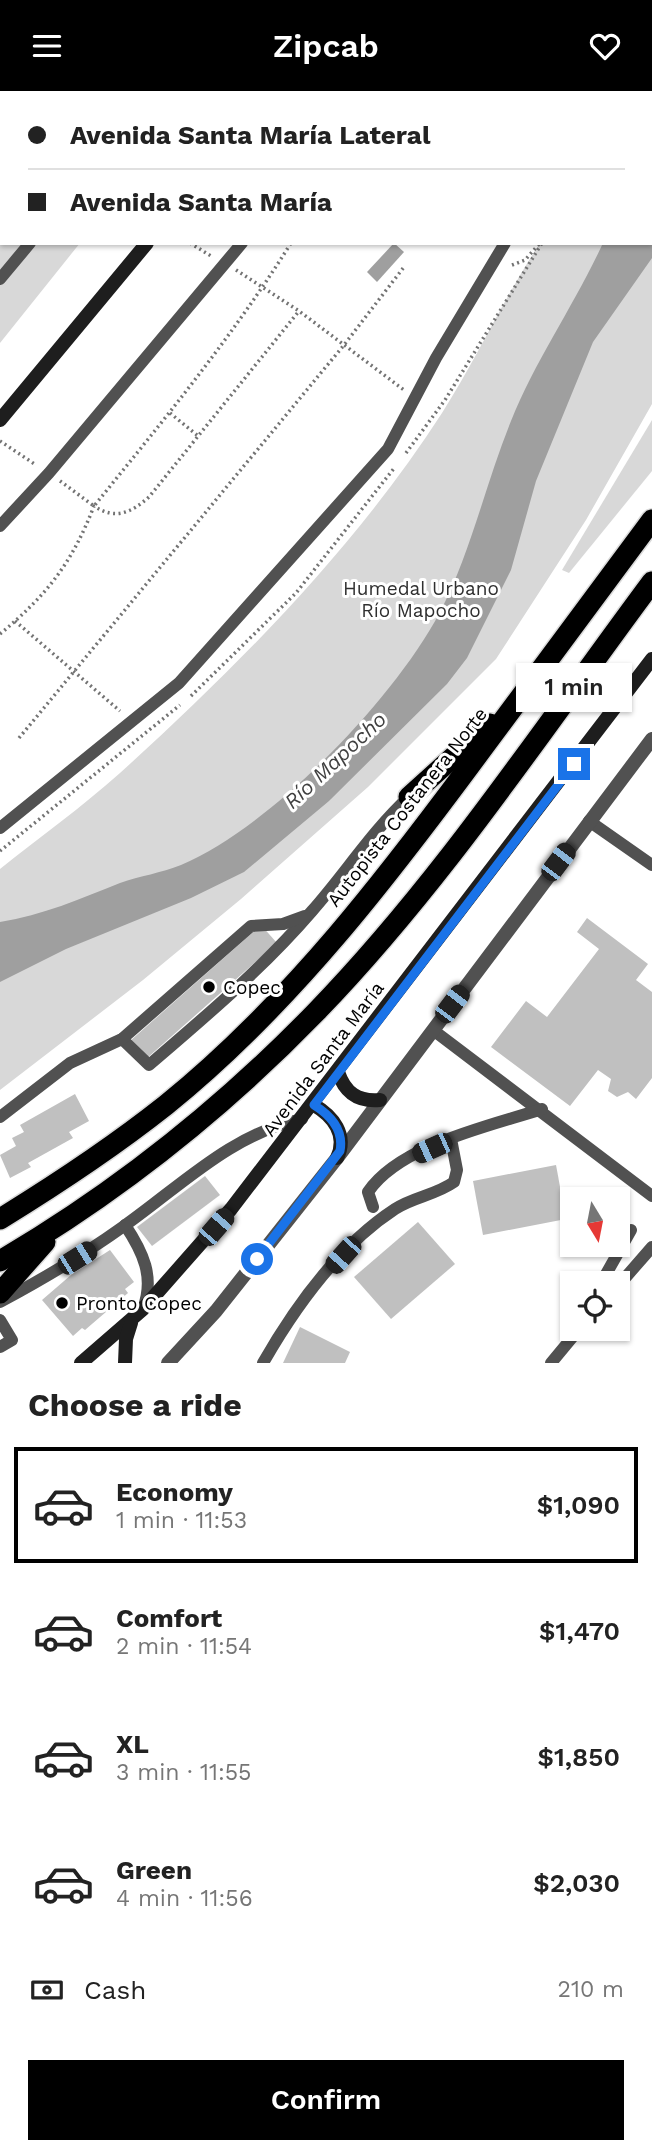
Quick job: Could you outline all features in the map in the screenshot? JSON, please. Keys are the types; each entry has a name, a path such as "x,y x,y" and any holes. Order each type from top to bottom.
{"highway":[{"name":"Autopista Costanera Norte","path":"0,1219 100,1155 167,1104 270,1007 327,947 403,856 652,520"},
{"path":"0,1261 56,1228 189,1130 275,1054 325,1003 444,862 652,582"},
{"path":"409,797 520,697"},
{"path":"0,1293 56,1228"}],"main road":[{"path":"0,420 145,245"},
{"name":"Avenida Santa María","path":"82,1363 137,1315 181,1269 303,1119 652,659"},
{"path":"338,1072 352,1095 370,1101 380,1100"},
{"path":"314,1105 333,1121 341,1136 337,1158"},
{"path":"125,1363 126,1339 137,1315"}],"street":[{"path":"168,1363 216,1311 337,1158 652,739"}],"lane":[{"path":"0,279 28,245"},
{"path":"0,526 49,473 240,245"},
{"path":"0,828 132,723 200,662 388,449 414,397 504,245"},
{"path":"122,1039 149,1065 228,995 312,912 385,821 409,797"},
{"path":"589,821 652,865"},
{"path":"0,1117 70,1063 122,1039 251,926 284,924 312,912"},
{"path":"433,1030 542,1109 652,1196"},
{"path":"373,1207 368,1192 375,1182 413,1156 451,1139 542,1109"},
{"path":"0,1302 61,1268 125,1225 230,1146 261,1130 303,1119"},
{"path":"262,1363 315,1287 357,1240 396,1208 454,1182 457,1170 451,1139"},
{"path":"641,1187 652,1177"},
{"path":"125,1225 139,1247 148,1273 148,1291 137,1315"},
{"path":"608,1271 632,1230"},
{"path":"630,1272 652,1247"},
{"path":"0,1320 12,1340 0,1347"},
{"path":"551,1363 569,1341"}],"path":[{"path":"193,245 264,286 414,397"},
{"path":"0,634 51,586 79,545 93,506 170,412 264,286 290,245"},
{"path":"19,738 344,345 404,267"},
{"path":"93,506 106,514 135,510 149,497 299,311"},
{"path":"170,412 198,436"},
{"path":"15,621 76,671 132,723"}],"green space":[{"path":"0,245 78,245 0,343"},
{"name":"Humedal Urbano Río Mapocho","path":"539,245 652,245 652,404 586,520 496,659 368,787 241,899 143,980 0,1090 0,869 91,798 208,691 333,558 372,511 442,413"},
{"path":"652,420 652,471 569,573 562,570"}],"water":[{"path":"392,245 404,252 377,282 367,272"},
{"name":"Río Mapocho","path":"602,245 652,245 652,258 593,342 536,481 511,570 467,658 447,684 329,801 244,872 191,898 66,949 0,982 0,922 46,911 120,883 173,868 216,847 290,792 361,721 392,684 418,648 450,591 511,421"}],"building":[{"path":"587,918 648,964 636,980 652,992 652,1078 636,1099 628,1092 617,1097 608,1091 611,1079 598,1070 570,1106 491,1047 526,1001 547,1017 599,949 577,932"},
{"path":"261,925 277,943 146,1059 130,1041"},
{"path":"75,1094 89,1121 69,1132 73,1138 28,1163 31,1167 10,1178 0,1155 16,1146 12,1138 24,1132 20,1125"},
{"path":"556,1165 560,1187 560,1220 483,1235 473,1181"},
{"path":"205,1176 220,1195 152,1246 137,1227"},
{"path":"418,1222 455,1264 391,1319 354,1277"},
{"path":"110,1250 134,1282 125,1289 128,1293 85,1330 82,1328 73,1336 42,1300 71,1275"},
{"path":"300,1327 350,1352 345,1363 283,1363"}],"place":[{"name":"Copec","path":"209,987"},
{"name":"Pronto Copec","path":"62,1303"}],"route":[{"path":"257,1259 340,1151 341,1136 333,1121 314,1105 574,764"}]}
